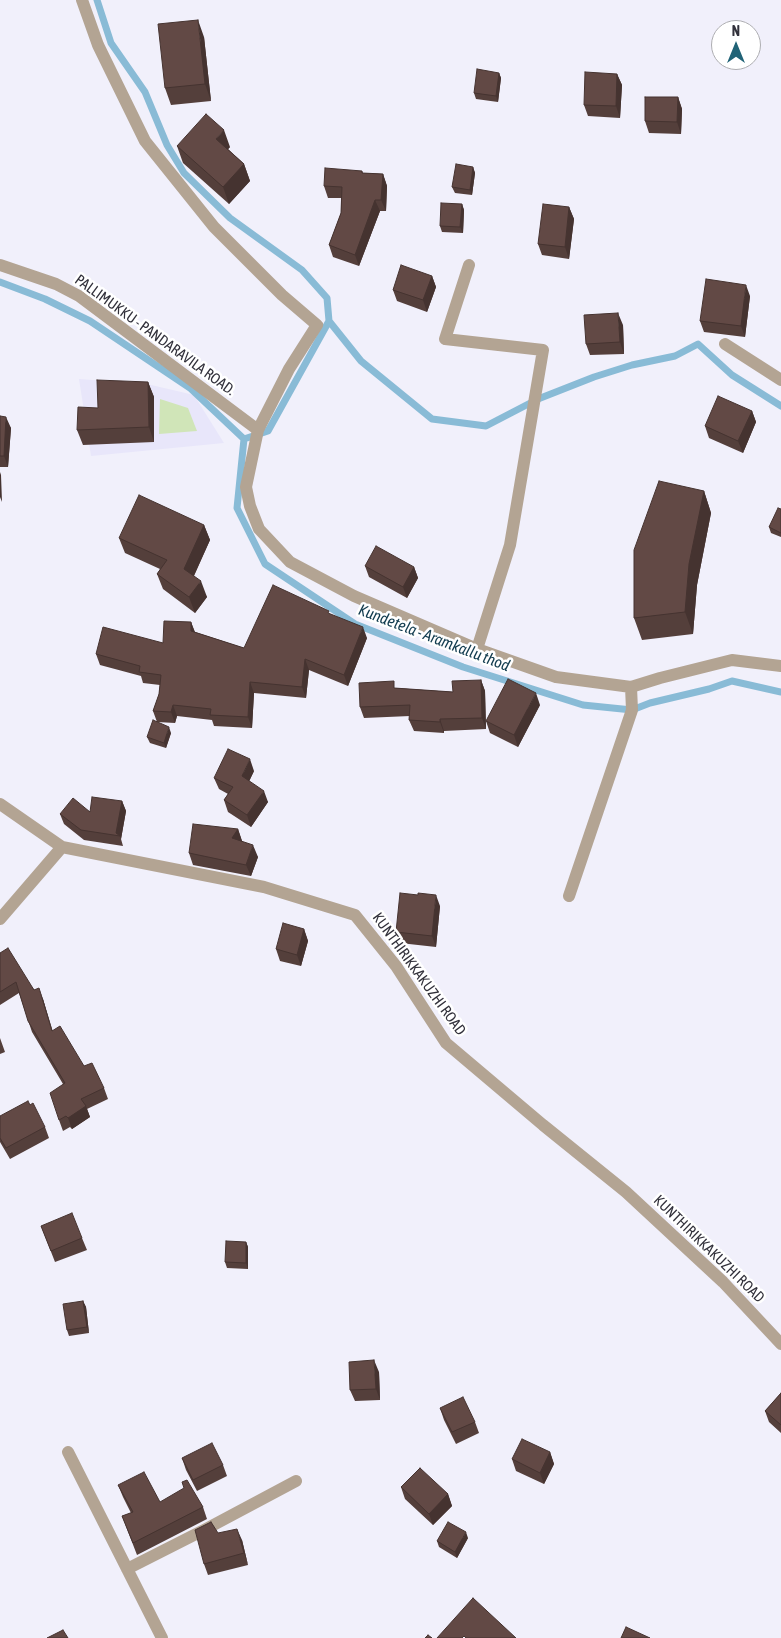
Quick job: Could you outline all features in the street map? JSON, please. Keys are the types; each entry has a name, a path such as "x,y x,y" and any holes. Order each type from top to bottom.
{"street":[{"path":"82,0 98,45 145,141 214,227 282,295 317,325 289,369 257,430 246,487 250,506 259,528 290,562 354,596 477,649 556,677 631,687 732,660 781,666"},
{"name":"PALLIMUKKU - PANDARAVILA ROAD.","path":"0,265 56,284 79,296 257,430"},
{"path":"469,265 445,339 543,350 510,545 477,649"},
{"path":"725,344 781,380"},
{"path":"569,896 632,710 631,687"},
{"name":"KUNTHIRIKKAKUZHI ROAD","path":"0,804 62,847 264,886 355,915 396,966 446,1043 626,1192 723,1282 781,1344"},
{"path":"0,919 62,847"},
{"path":"68,1452 162,1638"},
{"path":"127,1569 296,1481"}],"shaded area":[{"path":"79,379 147,384 194,395 224,443 91,456"}],"green space":[{"path":"160,399 188,408 197,431 159,434"}],"building":[{"path":"198,20 205,84 165,88 158,24"},
{"path":"477,69 499,73 496,96 474,93"},
{"path":"585,72 617,74 616,106 584,105"},
{"path":"645,97 678,97 677,122 645,121"},
{"path":"206,114 224,130 216,139 244,164 223,187 177,146"},
{"path":"456,164 473,167 470,190 452,187"},
{"path":"325,168 383,174 381,200 375,200 355,255 329,245 341,213 342,187 324,186"},
{"path":"441,203 462,204 460,227 440,226"},
{"path":"543,204 569,207 565,247 538,244"},
{"path":"401,265 432,276 423,300 393,290"},
{"path":"706,279 746,285 741,326 700,321"},
{"path":"618,313 620,342 586,344 584,315"},
{"path":"97,380 148,382 149,427 77,430 78,407 98,408"},
{"path":"718,396 752,411 738,441 705,426"},
{"path":"0,416 6,417 4,456 0,456"},
{"path":"659,481 704,491 689,564 685,612 634,618 634,550"},
{"path":"139,495 204,525 184,569 201,581 189,597 157,574 167,560 119,538"},
{"path":"778,508 781,509 781,533 769,527"},
{"path":"376,546 414,567 403,587 365,566"},
{"path":"273,585 329,611 328,613 363,627 344,675 305,659 302,687 250,682 248,717 210,715 211,709 173,705 171,712 153,711 159,694 161,675 139,672 140,666 96,654 103,627 163,643 164,621 191,622 191,631 244,648"},
{"path":"508,679 536,693 514,735 486,721"},
{"path":"481,680 482,718 440,719 440,722 409,720 410,705 360,707 359,683 394,681 394,688 453,692 452,681"},
{"path":"153,720 169,727 164,743 147,737"},
{"path":"228,749 250,759 242,776 264,791 247,815 224,800 233,787 214,778"},
{"path":"92,797 122,801 116,833 120,836 81,830 60,814 73,798 90,812"},
{"path":"193,824 238,829 232,838 253,845 246,865 189,853"},
{"path":"400,893 436,895 432,936 396,932"},
{"path":"283,923 304,929 297,955 276,949"},
{"path":"8,948 34,990 39,988 52,1031 60,1026 84,1066 92,1063 104,1088 81,1099 86,1106 68,1118 66,1116 59,1120 50,1093 65,1083 28,1021 16,982 0,992 0,953"},
{"path":"28,1101 30,1105 33,1103 45,1127 6,1148 0,1138 0,1116"},
{"path":"72,1213 82,1238 51,1251 41,1226"},
{"path":"226,1241 246,1242 246,1263 225,1262"},
{"path":"83,1301 87,1327 67,1330 63,1304"},
{"path":"374,1360 376,1389 350,1390 349,1362"},
{"path":"781,1393 781,1425 765,1411"},
{"path":"463,1397 475,1422 452,1432 440,1408"},
{"path":"522,1439 550,1452 540,1473 512,1459"},
{"path":"212,1443 223,1465 193,1480 182,1458"},
{"path":"420,1468 448,1494 429,1514 401,1487"},
{"path":"144,1472 160,1502 184,1488 182,1482 187,1480 203,1507 133,1543 122,1516 133,1512 118,1485"},
{"path":"211,1522 218,1533 237,1529 244,1553 204,1564 195,1530"},
{"path":"448,1522 466,1532 455,1552 437,1541"},
{"path":"473,1598 516,1638 466,1638 464,1636 462,1638 437,1638"},
{"path":"626,1627 650,1638 621,1638"},
{"path":"63,1630 68,1638 47,1638"}],"waterway":[{"name":"Kundetela - Aramkallu thod","path":"97,0 111,43 145,92 167,145 184,173 230,218 302,270 327,298 329,321 268,431 244,439 237,508 265,564 355,624 463,667 583,705 632,710 650,703 709,689 732,681 781,692"},
{"path":"0,282 45,299 90,321 190,388 244,439"},
{"path":"329,321 361,361 432,419 486,426 538,399 594,377 632,365 675,356 698,344 732,375 781,406"}]}
